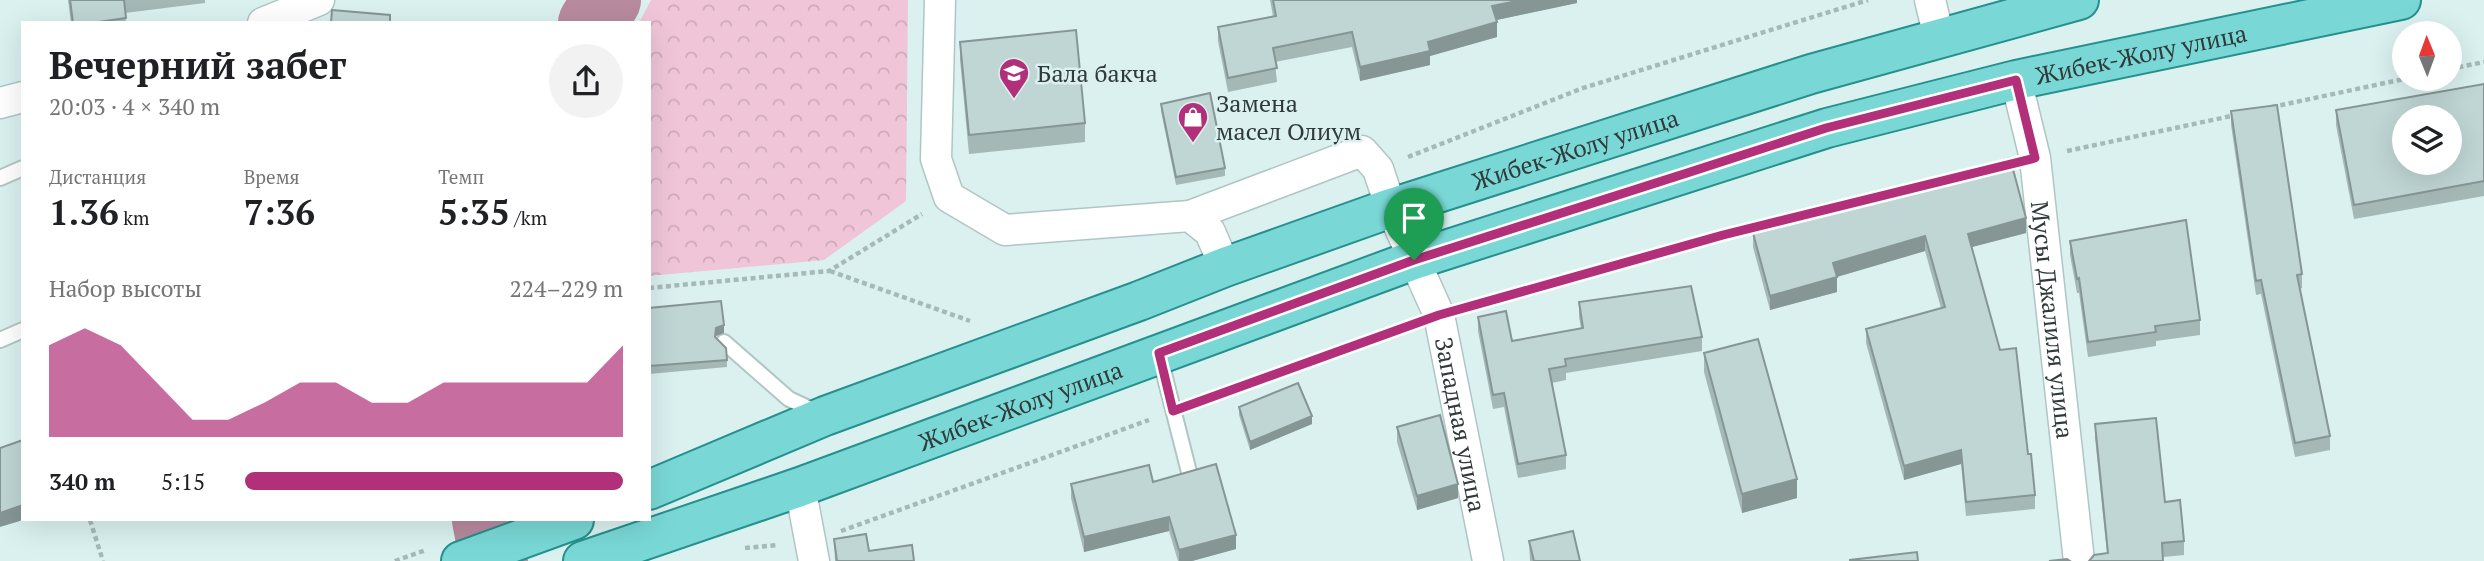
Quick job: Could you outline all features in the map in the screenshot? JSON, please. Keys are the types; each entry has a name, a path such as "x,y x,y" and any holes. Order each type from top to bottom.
{"main road":[{"name":"Жибек-Жолу улица","path":"651,489 825,416 1391,208 1798,78 2078,0"},
{"name":"Жибек-Жолу улица","path":"597,556 800,487 1414,260 1826,128 2016,80 2401,0"},
{"path":"461,561 571,521"}],"street":[{"path":"274,13 319,0"},
{"path":"940,0 936,159 949,197 1005,230 1190,216 1210,232 1225,267"},
{"path":"1930,0 1939,37"},
{"name":"Мусы Джалиля улица","path":"2016,80 2035,158 2079,561"},
{"path":"0,103 21,98"},
{"name":"Западная улица","path":"1190,216 1362,151 1378,169 1391,208 1439,315 1488,561"},
{"path":"800,487 811,555"}],"lane":[{"path":"0,178 21,169"},
{"path":"0,340 21,331"},
{"path":"724,342 789,399 825,416"},
{"path":"1159,353 1190,476"}],"path":[{"path":"2462,67 2484,62"},
{"path":"2259,110 2392,82"},
{"path":"2035,158 2246,113"},
{"path":"733,550 811,555 1173,411 1439,315 1723,235 1886,195"},
{"path":"829,271 949,197"},
{"path":"651,288 829,271 980,325"},
{"path":"90,521 103,561"}],"green space":[{"path":"651,0 908,0 906,201 824,260 651,276 651,21 640,21"}],"building":[{"path":"70,0 124,0 126,18 73,21"},
{"path":"1273,0 1522,0 1492,6 1497,22 1428,42 1430,51 1360,67 1352,32 1273,48 1277,68 1228,78 1218,27 1276,16"},
{"path":"332,10 390,15 390,21 331,21"},
{"path":"1076,30 1085,123 969,135 960,42"},
{"path":"2484,84 2484,181 2354,205 2336,110 2444,91 2462,91 2462,88"},
{"name":"Замена масел Олиум","path":"1210,93 1225,168 1176,177 1161,104"},
{"path":"2277,105 2302,274 2297,275 2330,436 2295,443 2261,280 2256,281 2231,111"},
{"path":"2010,158 2026,218 1968,234 2000,350 2016,348 2035,495 1966,502 1961,450 1904,466 1866,329 1945,307 1925,236 1833,263 1837,277 1770,296 1753,233"},
{"path":"2186,220 2200,320 2155,326 2156,332 2088,342 2079,278 2077,279 2070,241"},
{"path":"1691,286 1702,337 1565,359 1566,366 1549,369 1566,455 1518,464 1504,393 1493,395 1478,317 1506,311 1512,341 1583,328 1579,302"},
{"path":"721,301 724,325 716,328 715,337 726,348 727,360 651,366 651,308"},
{"path":"1758,339 1797,479 1742,494 1704,353"},
{"path":"1298,383 1312,416 1250,442 1239,407"},
{"path":"1440,415 1458,484 1417,496 1397,427"},
{"path":"2156,418 2165,502 2180,500 2184,541 2162,543 2163,561 2089,561 2094,555 2108,553 2095,424"},
{"path":"21,441 21,506 0,513 0,448"},
{"path":"1216,464 1236,535 1179,550 1169,517 1084,537 1071,484 1149,465 1153,482"},
{"path":"1573,531 1580,561 1534,561 1529,541"},
{"path":"866,534 869,551 912,545 914,561 837,561 834,539"},
{"path":"1917,552 1918,561 1850,561 1850,560"}],"waterway":[{"path":"593,21 607,0"},
{"path":"486,521 494,561"}],"place":[{"name":"Бала бакча","path":"1014,100"},
{"name":"Замена масел Олиум","path":"1193,144"}],"route":[{"path":"2016,80 2035,158 1723,235 1439,315 1173,411 1159,353 1414,260 1826,128 2016,80"}]}
